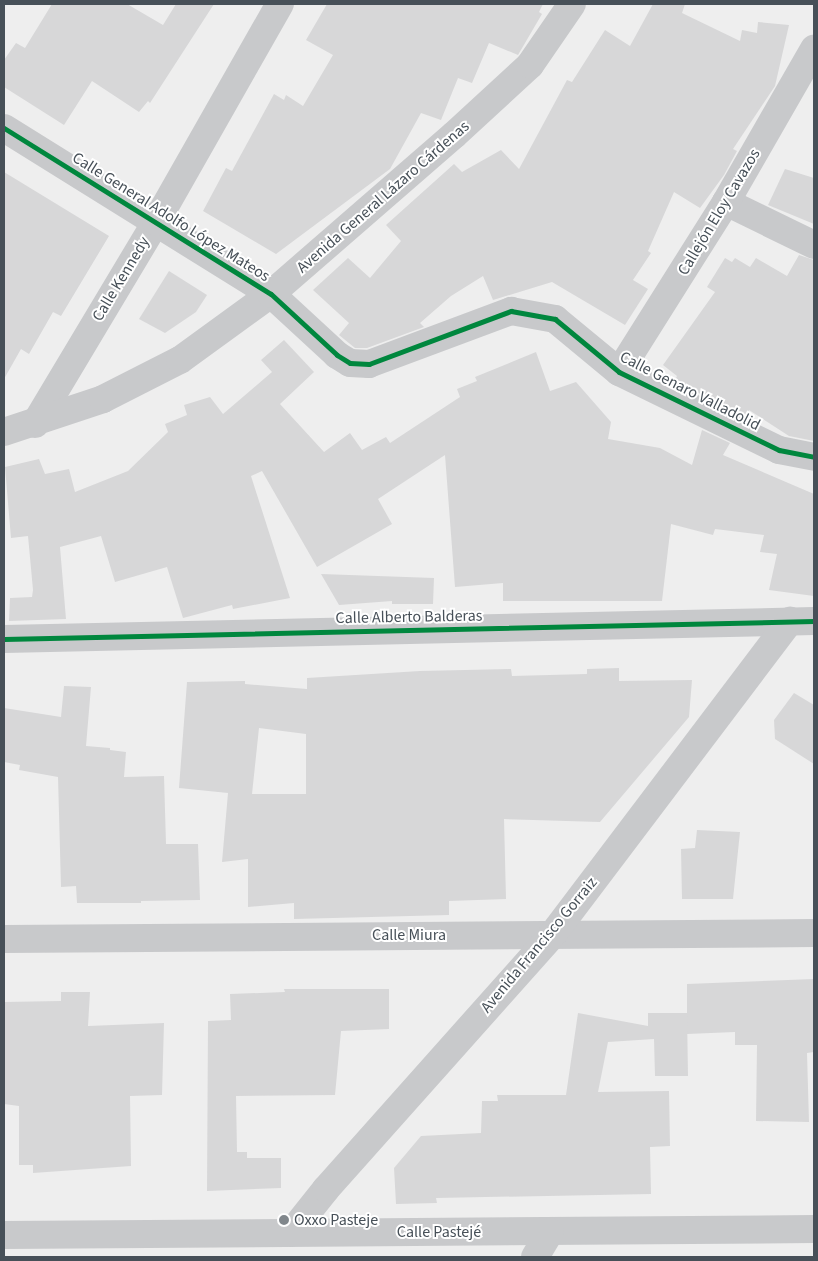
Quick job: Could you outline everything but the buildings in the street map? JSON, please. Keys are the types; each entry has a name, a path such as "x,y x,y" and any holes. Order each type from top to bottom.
{"street":[{"name":"Calle Kennedy","path":"35,424 156,222 280,4"},
{"name":"Avenida General Lázaro Cárdenas","path":"4,432 35,424 103,400 180,360 271,294 454,136 530,65 572,4"},
{"name":"Callejón Eloy Cavazos","path":"619,372 726,202 814,49"},
{"name":"Calle General Adolfo López Mateos","path":"4,128 271,294 337,355 350,363 369,364"},
{"path":"726,202 814,245"},
{"name":"Calle Genaro Valladolid","path":"369,364 511,310 555,319 619,372 779,450 814,458"},
{"name":"Calle Alberto Balderas","path":"4,638 802,621"},
{"name":"Avenida Francisco Gorraiz","path":"291,1233 326,1189 552,934 802,621"},
{"name":"Calle Miura","path":"4,939 814,933"},
{"name":"Calle Pastejé","path":"4,1235 814,1229"},
{"path":"535,1257 550,1232"}],"cycle path":[{"path":"4,128 271,294 337,355 350,363 369,364 511,311 555,319 619,372 779,450 814,457"},
{"path":"4,639 814,621"}],"place":[{"name":"Oxxo Pasteje","path":"284,1220"}]}
